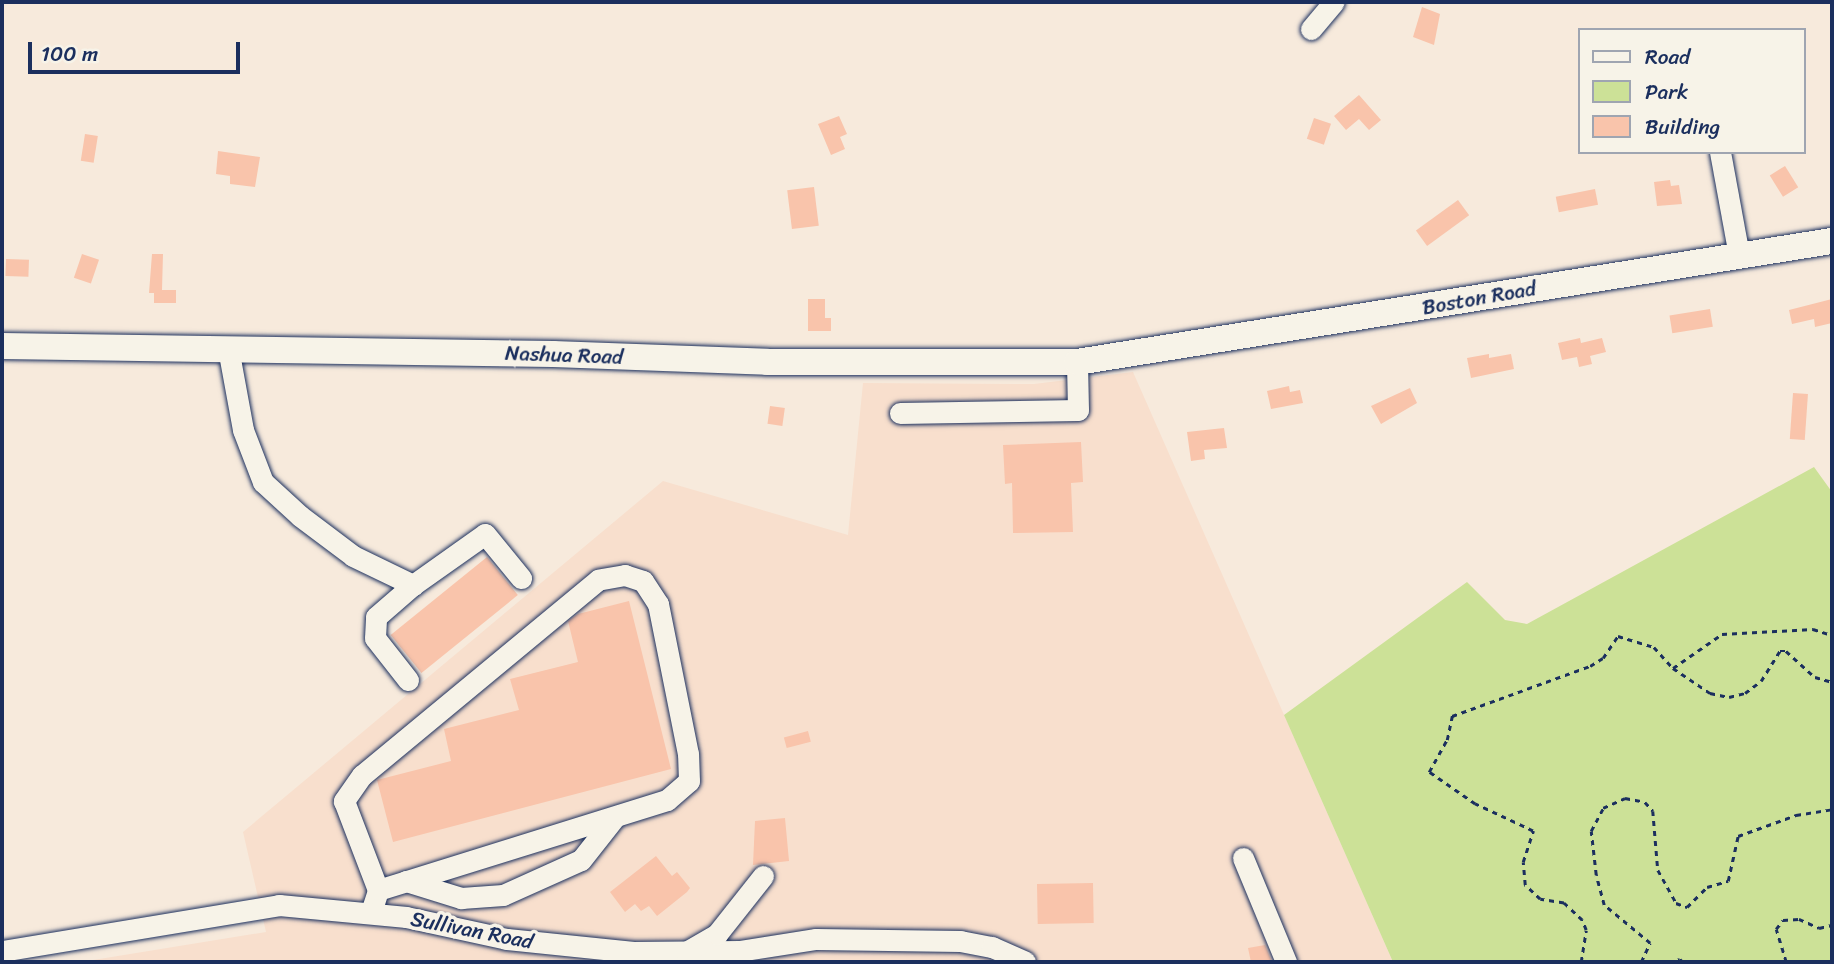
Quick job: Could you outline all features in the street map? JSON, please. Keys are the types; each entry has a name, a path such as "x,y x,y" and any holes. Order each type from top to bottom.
{"main road":[{"name":"Boston Road","path":"1126,356 1832,241"},
{"name":"Nashua Road","path":"2,346 228,348 767,362 1077,362 1126,356"}],"street":[{"path":"1311,29 1334,2"},
{"path":"1720,154 1739,256"},
{"path":"228,348 243,430 263,482 354,556 413,585"},
{"path":"900,413 1078,410 1077,362"},
{"path":"408,680 375,638 376,617 413,585 485,534 522,578"},
{"path":"371,912 378,890 344,801 362,775 598,580 625,575 643,581 658,604 688,754 689,781 667,800 378,890"},
{"path":"406,881 461,898 503,895 580,860 615,817"},
{"path":"1243,858 1286,962"},
{"path":"695,956 717,934 763,876"},
{"name":"Sullivan Road","path":"2,951 41,954 74,952 170,921 279,905 371,912 507,939 695,956 816,939 960,941 992,947 1025,962"}],"path":[{"path":"1673,668 1722,634 1813,629 1832,635"},
{"path":"1581,962 1586,930 1582,920 1564,903 1540,899 1525,885 1523,862 1533,831 1475,804 1429,772 1430,764 1447,740 1452,716 1458,711 1496,703 1590,666 1603,658 1618,636 1654,647 1673,668 1710,693 1739,696 1761,681 1780,651 1786,651 1815,677 1832,682"},
{"path":"1641,962 1650,943 1604,905 1596,875 1591,831 1603,808 1625,798 1645,802 1653,811 1658,870 1676,903 1687,907 1707,887 1728,881 1738,836 1796,815 1832,809"},
{"path":"1786,962 1776,929 1783,920 1800,919 1819,928 1832,925"},
{"path":"1668,962 1680,958 1683,962"}],"shaded area":[{"path":"1133,372 1393,962 81,962 266,932 243,832 663,481 848,535 863,383 1034,384"}],"green space":[{"path":"1814,467 1832,492 1832,962 1393,962 1284,715 1467,582 1505,620 1527,624"}],"building":[{"path":"1422,7 1440,14 1434,45 1413,37"},
{"path":"1359,95 1381,120 1369,130 1359,119 1346,130 1334,116"},
{"path":"839,116 847,134 840,137 845,149 831,155 818,124"},
{"path":"1314,118 1331,124 1324,145 1307,139"},
{"path":"85,134 98,136 94,163 81,161"},
{"path":"218,151 260,157 255,187 230,184 230,176 216,174"},
{"path":"1785,166 1798,187 1783,197 1770,176"},
{"path":"1670,180 1671,186 1679,185 1682,204 1657,206 1654,182"},
{"path":"814,187 819,226 792,229 787,190"},
{"path":"1595,189 1598,205 1559,212 1556,197"},
{"path":"1458,200 1469,215 1427,246 1416,231"},
{"path":"82,254 99,260 91,283 74,278"},
{"path":"152,254 163,254 162,290 176,290 176,303 154,303 154,293 149,293"},
{"path":"6,259 29,260 28,277 5,276"},
{"path":"808,299 825,299 825,318 831,318 831,331 808,331"},
{"path":"1832,299 1832,323 1815,327 1814,319 1792,324 1789,310"},
{"path":"1710,309 1713,327 1672,333 1670,315"},
{"path":"1580,338 1581,343 1602,338 1606,352 1590,356 1592,364 1579,367 1577,357 1562,360 1558,343"},
{"path":"1489,354 1489,358 1511,354 1514,369 1471,378 1467,358"},
{"path":"1289,386 1290,392 1300,390 1303,403 1271,409 1267,391"},
{"path":"1410,388 1417,403 1381,424 1371,406"},
{"path":"1793,393 1808,394 1805,440 1790,439"},
{"path":"770,406 785,408 782,426 767,424"},
{"path":"1224,428 1227,448 1204,450 1205,459 1191,461 1187,432"},
{"path":"1081,442 1083,482 1071,483 1073,532 1013,533 1012,483 1005,484 1003,445"},
{"path":"487,557 518,595 421,673 391,635"},
{"path":"629,601 671,769 393,842 377,780 451,761 444,729 519,710 510,679 578,662 568,621 578,614"},
{"path":"808,731 811,742 787,748 784,737"},
{"path":"785,818 789,861 753,865 755,821"},
{"path":"656,856 672,876 677,872 690,888 657,916 649,906 641,911 635,904 625,912 610,892"},
{"path":"1093,883 1094,923 1038,924 1037,884"},
{"path":"1265,945 1272,962 1251,962 1248,948"}]}
